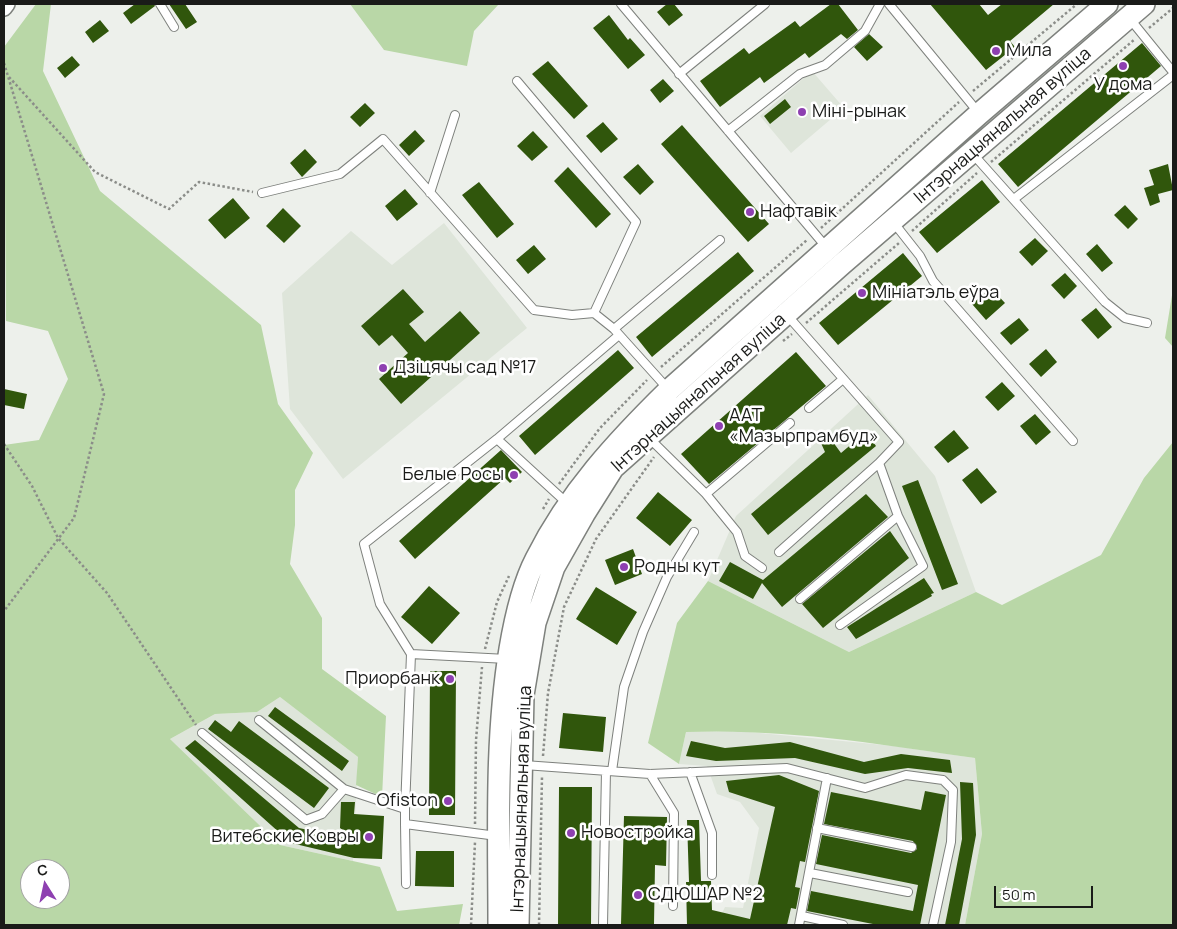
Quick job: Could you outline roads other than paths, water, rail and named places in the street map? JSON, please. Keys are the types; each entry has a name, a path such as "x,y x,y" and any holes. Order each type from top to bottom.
{"main road":[{"name":"Інтэрнацыянальная вуліца","path":"518,925 532,765 523,695 535,623 576,509 597,465 624,434 669,390 835,256 979,114 1108,4"},
{"name":"Інтэрнацыянальная вуліца","path":"499,925 500,750 504,688 516,616 535,560 576,509 613,468 653,442 792,321 835,256 899,230 1138,18"}],"street":[{"path":"4,8 7,4"}],"lane":[{"path":"160,4 174,27"},
{"path":"621,4 835,256"},
{"path":"679,74 765,4"},
{"path":"728,131 800,74 824,65 865,31 880,4"},
{"path":"889,4 979,114"},
{"path":"1014,199 1173,74 1138,18"},
{"path":"517,82 636,222 594,313"},
{"path":"430,193 455,115"},
{"path":"262,193 340,174 383,139 534,310 572,316 594,313 616,332 669,390"},
{"path":"978,160 1104,302 1125,318 1147,323"},
{"path":"899,230 920,256 933,281 1073,441"},
{"path":"406,884 405,809 411,654 380,604 364,544 497,439 720,240"},
{"path":"779,552 879,463 899,442 792,321"},
{"path":"809,408 843,378"},
{"path":"706,494 790,423"},
{"path":"497,439 576,509"},
{"path":"653,442 706,494 737,532 745,556 762,568"},
{"path":"840,625 923,566 898,516 879,463"},
{"path":"800,599 898,516"},
{"path":"603,925 609,771 624,687 642,632 667,577 694,532"},
{"path":"411,654 509,659"},
{"path":"259,720 344,789 405,809"},
{"path":"202,733 306,820 322,814 344,789"},
{"path":"532,765 650,774 787,768 865,788 906,775 943,780 953,790 950,842 934,925"},
{"path":"690,772 712,832 712,875"},
{"path":"650,774 674,813 674,906"},
{"path":"799,925 827,778"},
{"path":"405,824 499,836"},
{"path":"817,828 912,847"},
{"path":"810,873 908,892"},
{"path":"802,916 844,925"}],"place":[{"name":"Мила","path":"996,51"},
{"name":"У дома","path":"1123,66"},
{"name":"Міні-рынак","path":"802,112"},
{"name":"Нафтавік","path":"750,212"},
{"name":"Мініатэль еўра","path":"862,293"},
{"name":"Дзіцячы сад №17","path":"383,368"},
{"name":"ААТ «Мазырпрамбуд»","path":"719,426"},
{"name":"Белые Росы","path":"514,475"},
{"name":"Родны кут","path":"624,567"},
{"name":"Приорбанк","path":"450,679"},
{"name":"Ofiston","path":"448,801"},
{"name":"Новостройка","path":"571,833"},
{"name":"Витебские Ковры","path":"369,837"},
{"name":"СДЮШАР №2","path":"638,895"}]}
